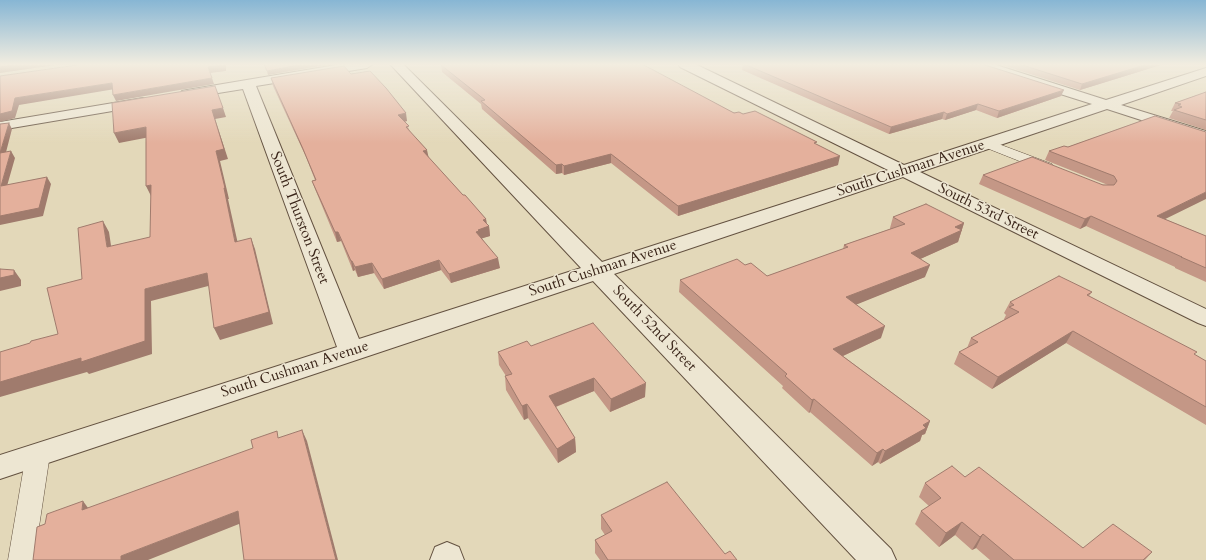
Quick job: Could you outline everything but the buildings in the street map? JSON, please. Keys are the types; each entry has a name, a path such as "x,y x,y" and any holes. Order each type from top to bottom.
{"street":[{"path":"178,96 212,90"},
{"name":"South Thurston Street","path":"250,90 351,351"},
{"name":"South 52nd Street","path":"421,90 879,560"},
{"name":"South 53rd Street","path":"738,90 1206,318"},
{"path":"1062,90 1206,136"},
{"name":"South Cushman Avenue","path":"0,467 1149,90"},
{"path":"0,126 155,100"}],"lane":[{"path":"988,144 1061,173"},
{"path":"21,560 38,454"}]}
